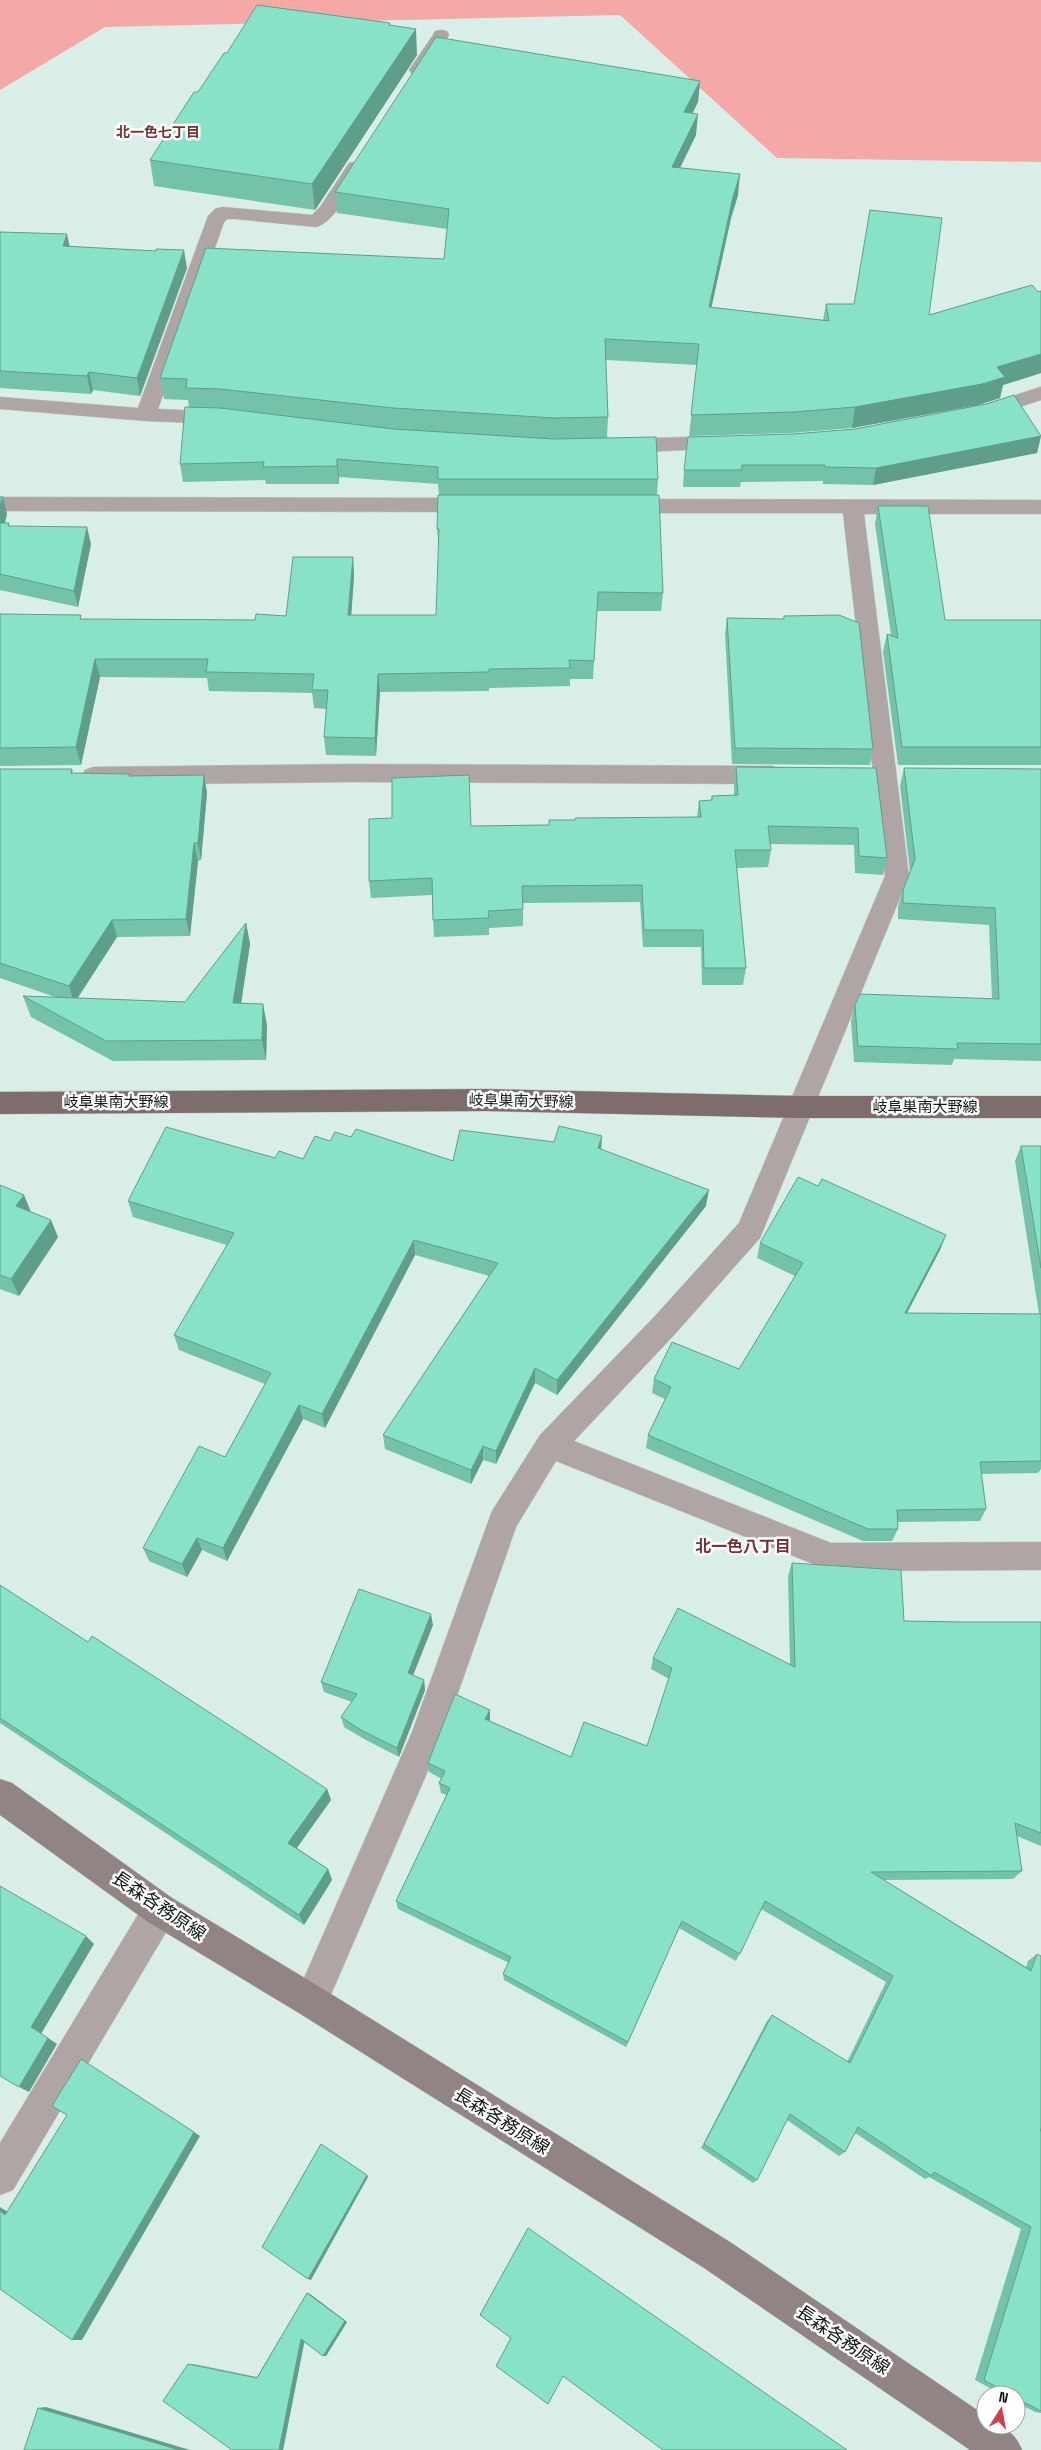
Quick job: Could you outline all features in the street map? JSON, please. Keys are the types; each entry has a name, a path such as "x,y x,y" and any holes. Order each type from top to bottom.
{"main road":[{"name":"岐阜巣南大野線","path":"0,1103 486,1100 801,1107 1041,1107"},
{"name":"長森各務原線","path":"0,1795 160,1910 311,2001 718,2255 1003,2450"}],"street":[{"path":"408,85 441,35"},
{"path":"146,415 215,220 222,213 235,213 316,221 327,211 365,152"},
{"path":"965,417 1041,394"},
{"path":"0,403 146,415 242,420"},
{"path":"603,446 746,443"},
{"path":"0,504 496,506"},
{"path":"605,506 1041,507"},
{"path":"311,2001 427,1736 503,1521 550,1445 666,1325 750,1230 897,876 853,506"},
{"path":"68,776 342,773 797,775"},
{"path":"550,1445 831,1557 1041,1556"},
{"path":"0,2177 160,1910"}],"shaded area":[{"path":"0,0 1041,0 1041,162 777,158 620,15 105,27 0,90"}],"building":[{"path":"257,5 390,23 389,25 416,29 312,184 150,160 194,92 198,92 224,53 227,53"},
{"path":"436,37 700,81 684,112 698,114 672,167 740,174 733,197 709,307 829,321 826,304 854,304 870,210 942,218 929,315 1032,285 1038,292 1041,291 1041,354 997,367 1005,377 982,384 855,407 794,412 691,415 699,344 605,339 608,417 554,418 393,408 220,389 186,388 187,379 160,378 206,248 444,259 449,209 335,192"},
{"path":"0,232 67,234 63,246 156,251 156,249 184,250 137,378 89,372 87,376 0,371"},
{"path":"1014,395 1041,436 876,468 825,467 825,465 742,465 742,470 684,470 688,437 793,434 855,429 986,404"},
{"path":"185,407 220,408 393,429 554,439 656,437 658,479 438,479 438,467 337,459 337,466 263,467 264,462 180,464"},
{"path":"438,495 659,495 663,593 598,592 594,661 569,660 570,668 489,669 489,672 378,674 375,738 324,737 328,690 312,690 314,674 206,672 208,659 95,659 76,747 0,748 0,614 81,615 80,619 255,620 256,614 286,616 293,557 353,557 348,615 436,615 439,529 437,529"},
{"path":"878,506 928,506 945,620 1041,620 1041,747 902,747 887,634 898,638"},
{"path":"0,523 9,523 8,526 87,527 74,591 0,574"},
{"path":"839,615 859,623 873,749 735,748 727,618 784,619 784,616"},
{"path":"736,767 876,768 887,858 859,856 858,828 768,826 771,850 735,850 746,968 704,968 703,930 644,930 642,885 522,886 523,909 488,911 489,918 433,920 432,878 369,881 369,819 392,818 392,778 469,775 471,826 549,825 549,820 575,820 575,818 701,817 699,801 712,800 712,796 738,795"},
{"path":"904,768 1041,769 1041,1044 957,1043 958,1049 858,1046 855,1005 860,994 999,999 995,908 903,903 903,890 915,859"},
{"path":"0,769 72,769 71,773 130,774 129,776 204,775 198,843 194,843 186,919 112,920 69,986 0,963"},
{"path":"246,923 233,1003 263,1004 262,1040 106,1041 23,996 185,1002"},
{"path":"559,1126 602,1136 598,1148 709,1190 557,1380 535,1368 496,1451 483,1446 471,1470 383,1435 498,1263 414,1240 322,1414 299,1405 223,1548 197,1538 182,1564 143,1548 199,1446 225,1457 271,1373 174,1335 234,1233 128,1201 166,1127 275,1158 279,1151 303,1159 315,1136 330,1141 335,1132 351,1137 356,1129 453,1161 460,1130 554,1142"},
{"path":"1021,1146 1041,1146 1041,1268"},
{"path":"798,1177 818,1186 822,1179 946,1235 905,1313 1041,1314 1041,1461 980,1462 986,1509 897,1510 898,1529 868,1529 648,1435 671,1387 654,1379 672,1342 739,1369 803,1263 760,1243"},
{"path":"0,1185 24,1195 16,1206 51,1220 11,1279 0,1275"},
{"path":"792,1563 901,1570 904,1621 1041,1622 1041,1833 1015,1823 1022,1871 871,1872 1031,1971 1037,1954 1041,1956 1041,2411 1026,2403 1026,2385 993,2385 984,2380 1031,2227 934,2172 932,2176 858,2127 845,2152 790,2114 757,2180 704,2144 772,2015 850,2063 893,1976 765,1901 740,1954 682,1921 628,2042 503,1974 511,1957 396,1901 450,1788 439,1783 445,1771 428,1763 455,1694 490,1710 485,1719 571,1757 584,1722 647,1746 672,1668 653,1658 678,1608 795,1667"},
{"path":"0,1585 88,1642 92,1636 327,1789 288,1843 328,1869 299,1915 0,1718"},
{"path":"359,1589 431,1614 408,1673 424,1680 397,1748 361,1730 341,1717 357,1694 321,1682"},
{"path":"0,1886 86,1936 31,2027 48,2038 19,2087 0,2076"},
{"path":"81,2059 194,2132 72,2340 0,2289 0,2211 5,2215 67,2115 52,2106"},
{"path":"321,2144 367,2175 308,2279 262,2247"},
{"path":"528,2228 847,2450 663,2450 563,2376 548,2404 496,2366 511,2338 480,2315"},
{"path":"307,2293 345,2321 323,2356 301,2339 279,2450 232,2450 163,2401 188,2364 257,2378"},
{"path":"38,2408 179,2450 24,2450"}],"district":[{"name":"北一色七丁目","path":"158,132"},
{"name":"北一色八丁目","path":"743,1546"}]}
